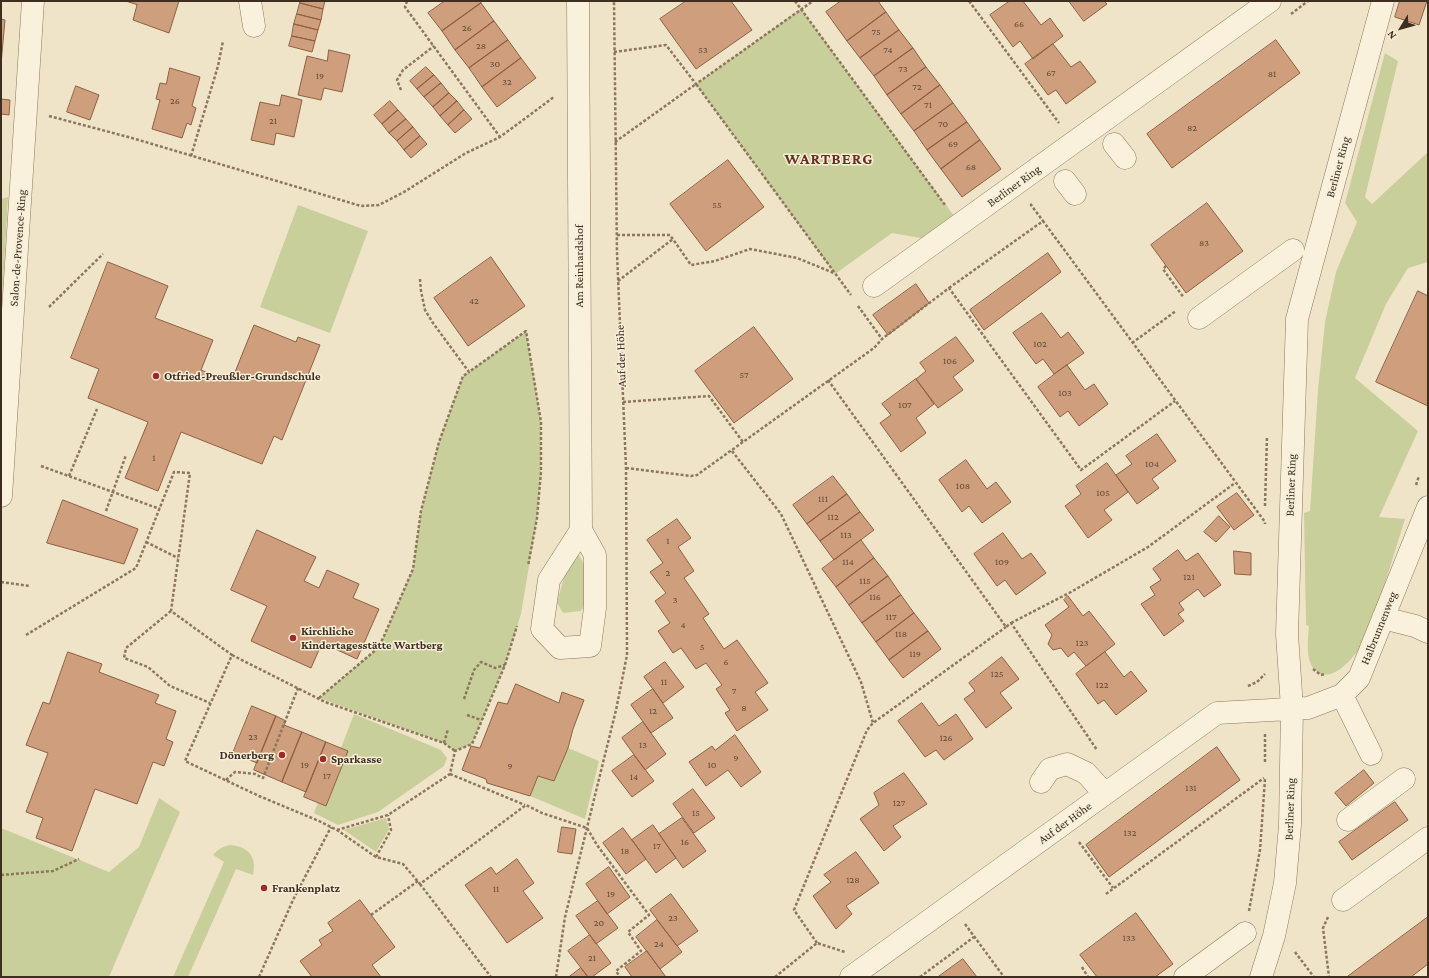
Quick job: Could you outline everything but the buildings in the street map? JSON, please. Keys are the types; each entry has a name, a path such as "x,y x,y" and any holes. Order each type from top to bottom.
{"street":[{"name":"Salon-de-Provence-Ring","path":"1,496 34,1"},
{"path":"250,1 254,26"},
{"name":"Am Reinhardshof","path":"578,1 581,530"},
{"name":"Berliner Ring","path":"874,286 1270,1"},
{"name":"Berliner Ring","path":"1261,977 1274,936 1285,883 1290,825 1292,708 1287,634 1297,319 1383,1"},
{"path":"1190,312 1293,250"},
{"name":"Halbrunnenweg","path":"1292,708 1308,708 1342,695 1359,678 1428,507"},
{"path":"581,530 595,555 595,608 590,646 560,648 542,629 549,580 581,530"},
{"path":"1383,618 1415,626 1428,632"},
{"path":"1342,695 1371,754"},
{"name":"Auf der Höhe","path":"851,977 1217,713 1292,708"},
{"path":"1041,782 1050,769 1067,764 1086,773 1105,794"},
{"path":"1348,820 1404,779"},
{"path":"1343,900 1428,838"},
{"path":"1185,977 1245,933"}],"path":[{"path":"407,1 406,7 500,137"},
{"name":"Auf der Höhe","path":"556,977 565,917 616,710 627,655 626,468 618,281 614,1"},
{"path":"795,1 960,224"},
{"path":"615,142 813,1"},
{"path":"969,1 1073,142"},
{"path":"191,156 218,66 223,41"},
{"path":"614,52 666,45 835,274 797,258 750,249 715,261 691,265 670,235 617,235"},
{"path":"401,90 397,80 403,70 434,46"},
{"path":"45,114 132,138 361,206 379,205 404,192 466,153 500,137 578,79"},
{"path":"626,468 691,476 697,475 874,348 882,339 1043,221 1265,522 1265,529"},
{"path":"618,281 673,239"},
{"path":"49,307 103,254"},
{"path":"420,279 425,310 469,372"},
{"path":"950,288 1081,470 1175,401"},
{"path":"1132,342 1190,312"},
{"path":"319,698 378,648 384,636 413,569 422,511 439,442 463,376 526,331 542,422 541,472 537,518 528,567"},
{"path":"828,380 1006,627"},
{"path":"623,402 709,396 743,442"},
{"path":"69,476 97,409"},
{"path":"732,450 781,514 861,682 873,723"},
{"path":"106,511 126,455"},
{"path":"41,466 160,509"},
{"path":"26,635 136,568 174,472 190,473 171,611 126,648 124,658 148,667 170,686 210,703"},
{"path":"849,954 817,943 794,910 867,730 873,723 1011,623 1071,592 1148,547 1235,483"},
{"path":"146,542 178,559"},
{"path":"1,582 30,586"},
{"path":"171,611 232,655 298,688 319,698 444,744 455,751"},
{"path":"455,751 472,744 505,665 518,621"},
{"path":"1011,623 1097,751"},
{"path":"232,655 185,761 259,796 337,830 376,857 403,864 418,881 491,977"},
{"path":"464,699 474,670 481,662 495,668 505,665"},
{"path":"1244,687 1257,682 1266,673"},
{"path":"226,780 235,772 255,774 263,778 298,688"},
{"path":"467,715 482,720"},
{"path":"444,744 448,729"},
{"path":"1265,732 1265,762"},
{"path":"337,830 388,815 450,774 455,751"},
{"path":"450,774 542,813 587,828 597,845 649,915 628,932 641,951 616,971 620,977"},
{"path":"1106,894 1265,778 1260,850 1245,933"},
{"path":"420,884 526,805"},
{"path":"376,857 391,830 388,815"},
{"path":"259,977 293,900 331,827"},
{"path":"1075,837 1113,888"},
{"path":"1,875 53,871 79,859"},
{"path":"371,916 418,881"},
{"path":"1329,977 1323,928 1329,914 1343,900"},
{"path":"961,919 1004,977"},
{"path":"920,977 974,937"},
{"path":"775,977 817,943"},
{"path":"1292,948 1314,977"},
{"path":"1082,968 1088,977"}],"green space":[{"path":"801,9 960,224 937,241 892,233 835,274 696,84"},
{"path":"1385,53 1398,61 1365,197 1372,204 1428,152 1428,262 1408,268 1386,304 1355,378 1418,431 1379,517 1405,519 1367,634 1357,652 1345,665 1339,670 1325,675 1314,669 1308,652 1309,626 1306,625 1304,513 1310,511 1318,390 1325,322 1336,272 1357,222 1345,203"},
{"path":"8,197 1,320 1,199"},
{"path":"298,205 368,231 330,333 260,307"},
{"path":"526,331 541,422 541,472 537,518 521,614 505,665 472,744 455,751 444,743 319,698 378,648 384,636 413,569 421,511 439,442 463,376"},
{"path":"576,550 586,568 586,603 581,611 563,613 557,603 565,574"},
{"path":"354,714 441,750 447,758 444,766 378,812 338,825 314,813 318,802 326,806 348,751 341,748"},
{"path":"568,748 599,761 585,819 530,796 538,776 554,781"},
{"path":"159,798 180,812 109,977 1,977 1,828 109,872 139,847"},
{"path":"386,818 389,829 376,852 344,830"},
{"path":"231,845 243,848 253,858 253,875 236,869 188,977 173,977 224,862 213,855 221,848"}],"place":[{"name":"Otfried-Preußler-Grundschule","path":"156,376"},
{"name":"Kirchliche Kindertagesstätte Wartberg","path":"293,638"},
{"name":"Dönerberg","path":"282,755"},
{"name":"Sparkasse","path":"323,759"},
{"name":"Frankenplatz","path":"264,888"}],"district":[{"name":"WARTBERG","path":"829,159"}]}
